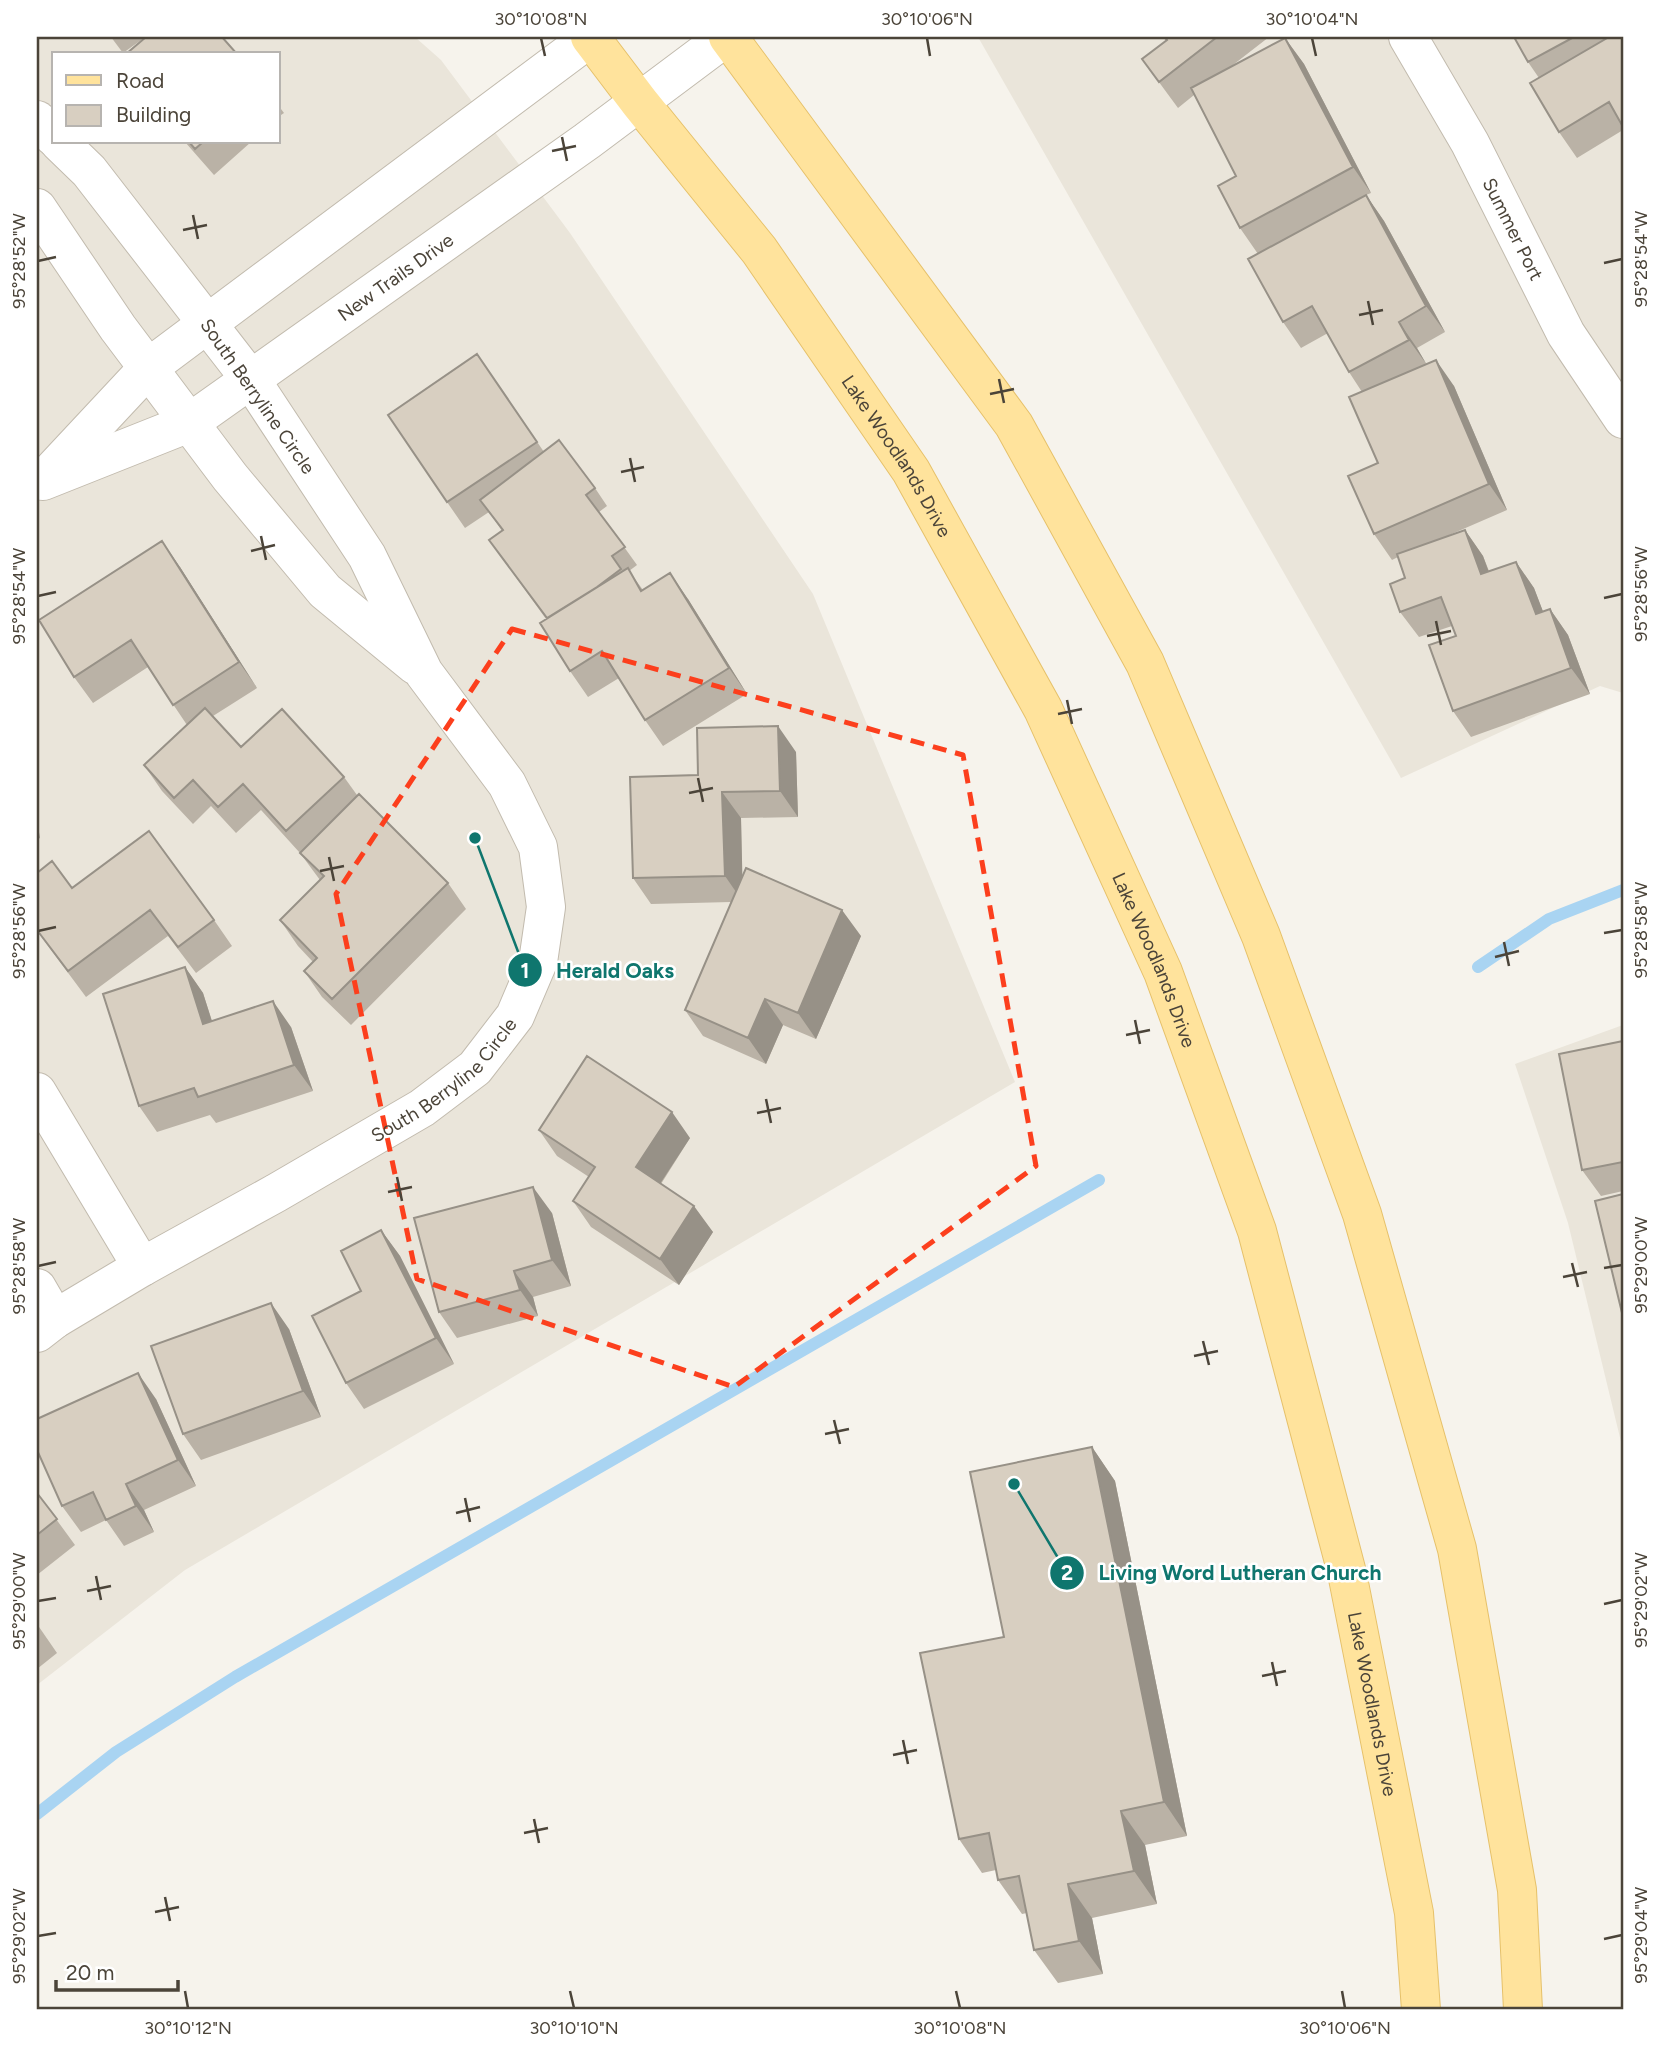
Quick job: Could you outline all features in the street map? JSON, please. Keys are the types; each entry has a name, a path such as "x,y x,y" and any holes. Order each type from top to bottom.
{"main road":[{"name":"Lake Woodlands Drive","path":"591,37 640,103 759,250 911,471 1043,709 1163,972 1256,1231 1347,1573 1414,1913 1421,2010"},
{"path":"727,37 1014,425 1145,663 1261,936 1362,1214 1457,1549 1517,1889 1523,2010"}],"street":[{"name":"New Trails Drive","path":"40,483 148,368 591,37"},
{"name":"New Trails Drive","path":"40,483 189,423 640,103 727,37"},
{"name":"Summer Port","path":"1408,37 1470,143 1566,334 1623,419"},
{"path":"37,120 52,135"},
{"name":"South Berryline Circle","path":"43,1314 142,1267 276,1194 422,1108 475,1069 515,1016 538,962 546,907 538,847 507,784 424,673 367,556 251,380 89,171 61,144"},
{"name":"South Berryline Circle","path":"37,208 148,368 230,477 325,591 424,673"},
{"path":"37,1092 142,1267"}],"highlighted area":[{"path":"512,629 963,755 1036,1166 734,1387 417,1279 336,894"}],"shaded area":[{"path":"37,37 415,37 441,60 570,233 813,594 1015,1082 185,1570 37,1685"},
{"path":"978,37 1623,37 1623,693 1600,686 1401,778"},
{"path":"1623,1025 1623,1450 1568,1223 1515,1064"}],"building":[{"path":"146,37 222,37 235,52 128,52"},
{"path":"1165,37 1217,37 1159,82 1142,59 1167,40"},
{"path":"1514,37 1574,37 1528,62"},
{"path":"1609,37 1623,37 1623,127 1609,102 1559,132 1530,83"},
{"path":"1285,38 1353,167 1240,228 1218,186 1236,176 1191,88"},
{"path":"1366,195 1426,306 1399,322 1409,340 1349,372 1312,306 1283,322 1248,259"},
{"path":"477,354 537,442 447,502 388,415"},
{"path":"1436,360 1489,484 1374,534 1348,476 1378,463 1349,397"},
{"path":"559,440 595,488 586,495 625,547 612,556 621,569 547,618 489,540 503,530 480,500"},
{"path":"1465,530 1481,574 1516,562 1536,614 1550,609 1571,668 1453,711 1429,645 1456,636 1441,597 1400,612 1390,584 1405,578 1397,554"},
{"path":"162,541 239,662 173,705 131,640 74,677 39,620"},
{"path":"628,568 641,591 670,573 729,668 645,720 602,651 570,671 540,623"},
{"path":"205,708 241,747 282,709 344,777 286,831 243,784 218,807 193,780 174,798 144,765"},
{"path":"778,726 780,791 722,792 725,876 633,878 630,777 698,775 697,728"},
{"path":"359,794 448,883 332,999 304,971 317,958 280,920 324,876 300,853"},
{"path":"149,831 214,920 178,947 150,910 68,971 37,930 37,873 52,861 72,888"},
{"path":"746,868 842,910 798,1013 765,999 748,1038 685,1010"},
{"path":"185,967 203,1024 273,1001 294,1065 198,1097 194,1088 139,1106 103,994"},
{"path":"1623,1041 1623,1162 1582,1170 1559,1054"},
{"path":"587,1056 672,1112 636,1167 694,1206 660,1259 573,1201 595,1167 539,1130"},
{"path":"533,1187 552,1260 514,1271 520,1290 439,1312 414,1218"},
{"path":"1623,1194 1623,1317 1595,1201"},
{"path":"381,1230 436,1338 346,1383 312,1316 361,1291 341,1251"},
{"path":"271,1303 303,1391 183,1434 151,1346"},
{"path":"138,1373 178,1460 126,1484 136,1506 106,1520 93,1492 62,1506 37,1450 37,1419"},
{"path":"1092,1447 1164,1802 1121,1811 1134,1871 1068,1884 1079,1941 1034,1950 1019,1876 998,1880 989,1833 959,1839 920,1653 1004,1637 970,1472"},
{"path":"37,1493 57,1519 37,1535"}],"waterway":[{"path":"1478,967 1549,919 1623,890"},
{"path":"37,1814 116,1752 235,1677 1099,1180"}],"place":[{"name":"Herald Oaks","path":"475,838"},
{"name":"Living Word Lutheran Church","path":"1014,1484"}]}
